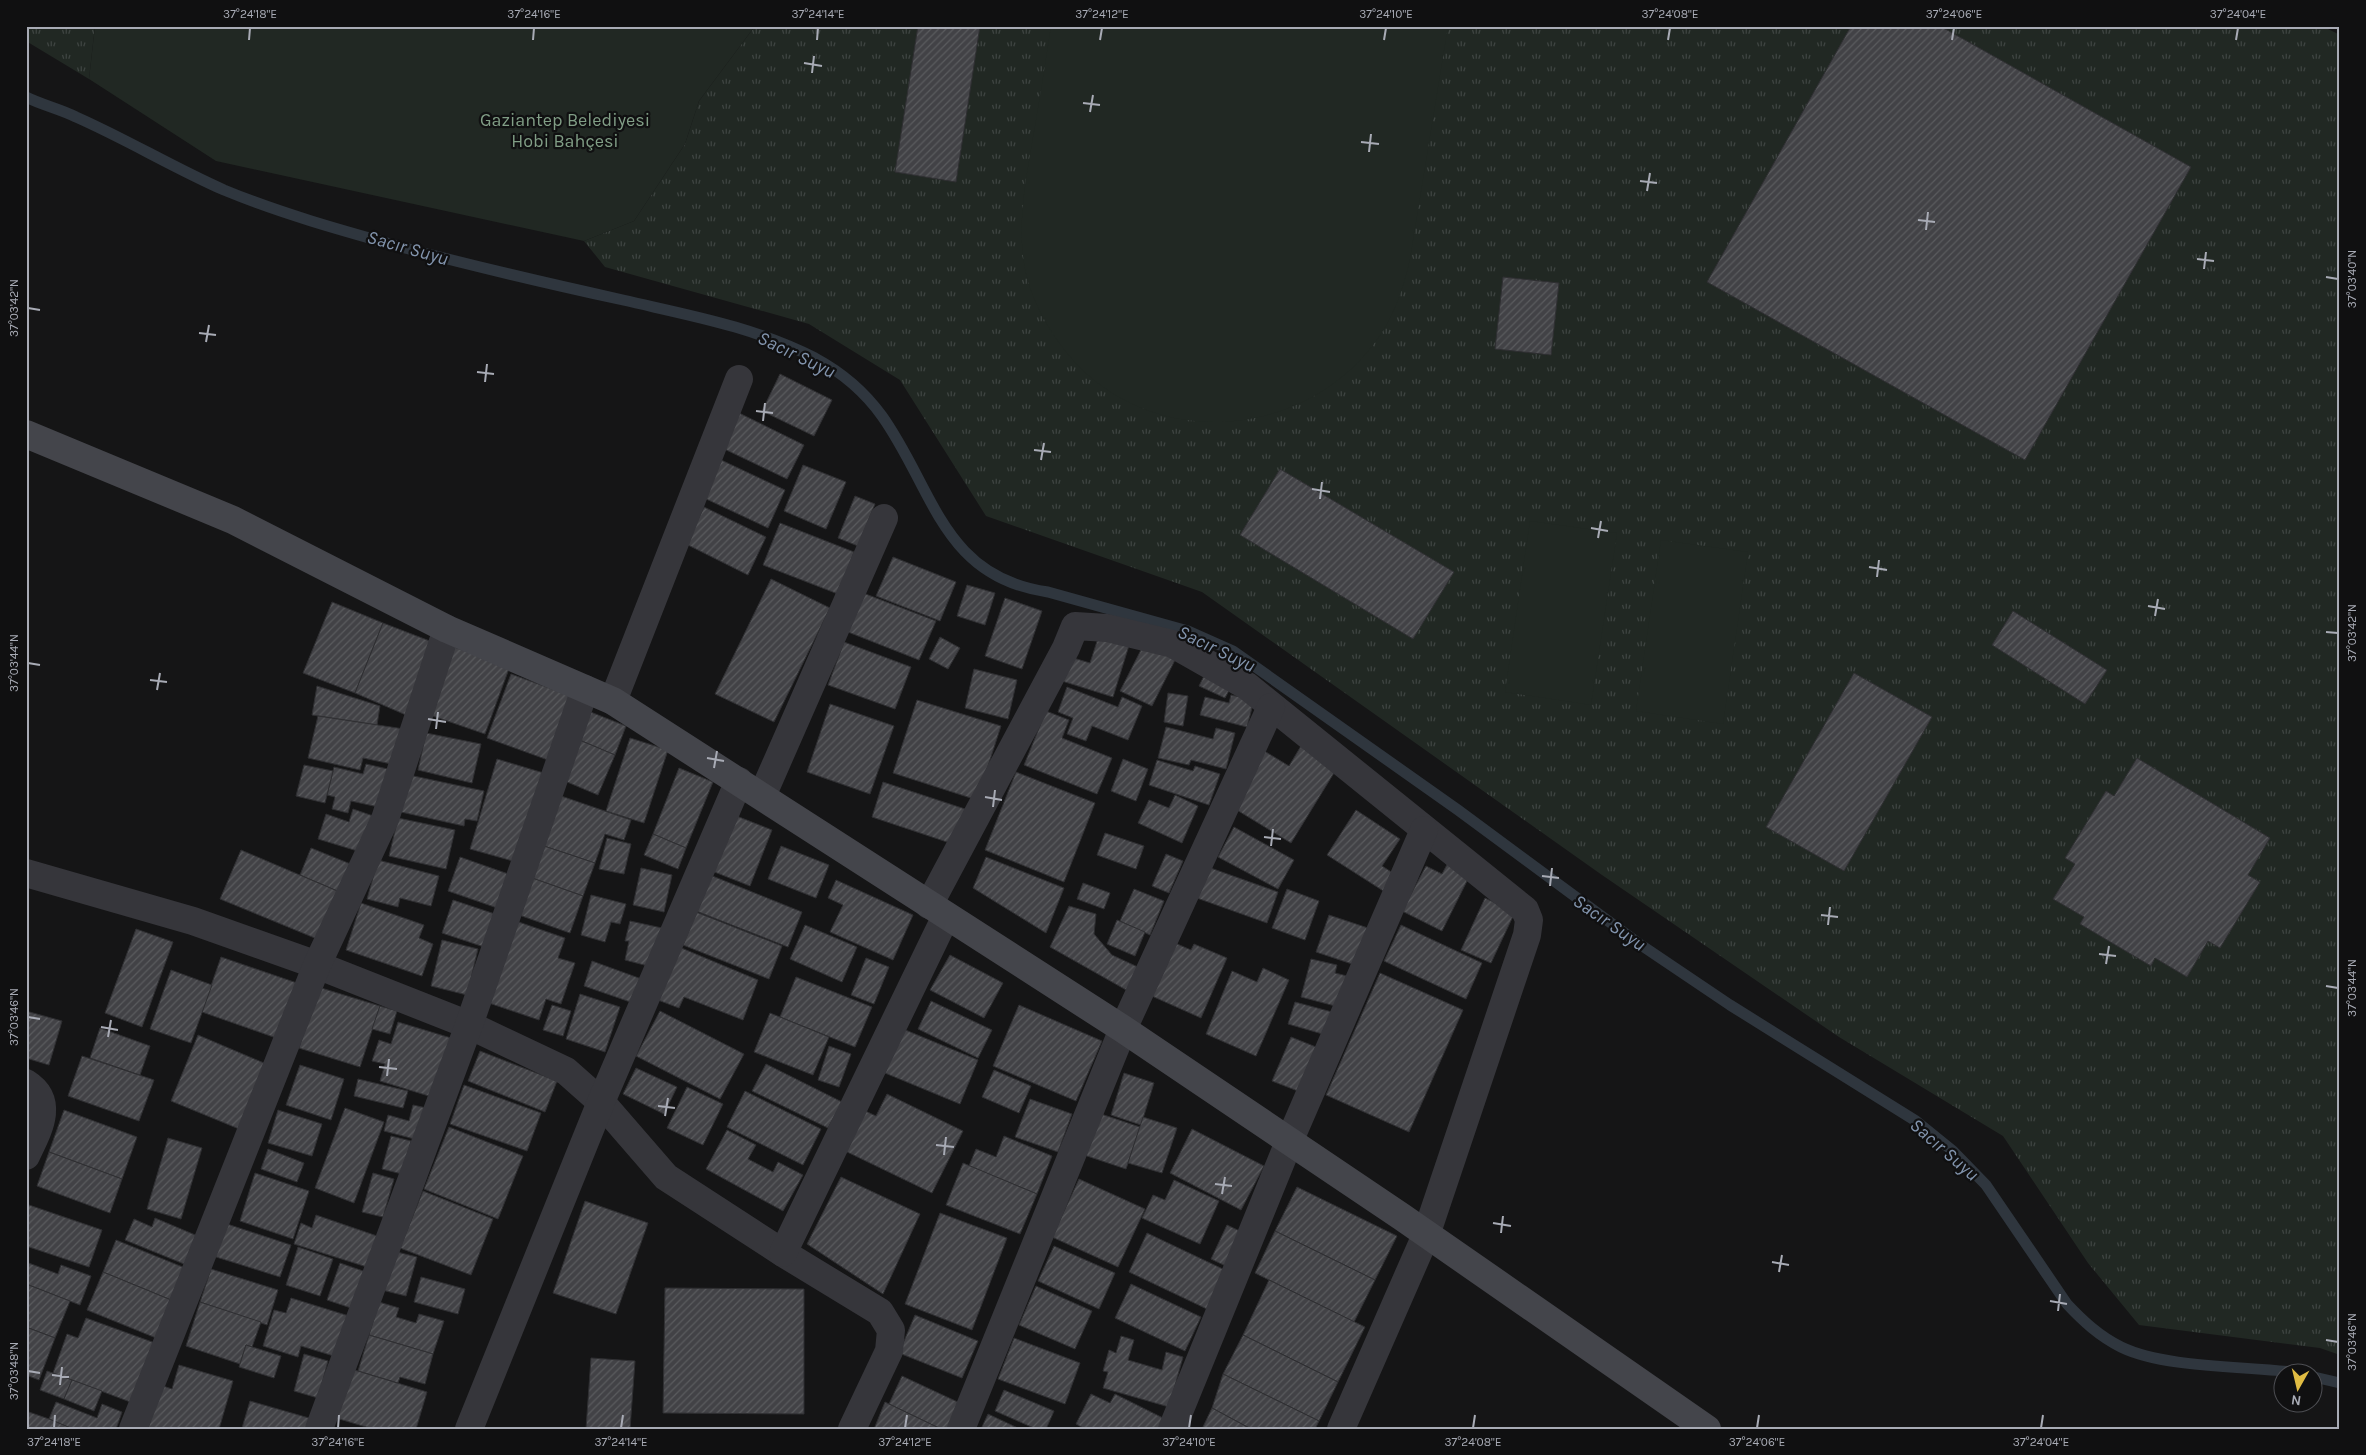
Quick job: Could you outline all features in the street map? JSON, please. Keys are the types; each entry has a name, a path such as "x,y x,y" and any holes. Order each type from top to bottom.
{"street":[{"path":"613,701 739,379"},
{"path":"26,434 233,520 447,629 613,701 1123,1029 1708,1429"},
{"path":"762,796 884,518"},
{"path":"783,1253 938,911 1076,626 1107,628 1173,644 1248,686 1271,707 1525,910 1530,920 1527,935 1426,1236 1341,1429"},
{"path":"133,1429 318,965 386,819 447,629"},
{"path":"319,1429 470,1025 585,689"},
{"path":"961,1429 1123,1029 1271,707"},
{"path":"469,1429 601,1102 739,781"},
{"path":"1172,1429 1289,1142 1424,830"},
{"path":"26,873 193,921 318,965 470,1025 566,1071 601,1102 666,1177 783,1253 880,1312 891,1330 889,1351 852,1429"},
{"path":"26,1083 33,1088 43,1104 42,1121 26,1156"}],"green space":[{"path":"26,26 95,26 89,79 26,41"},
{"name":"Gaziantep Belediyesi Hobi Bahçesi","path":"95,26 755,26 699,101 685,144 634,221 584,241 216,161 89,79"},
{"path":"755,26 2322,26 2340,35 2340,1355 2320,1348 2139,1325 2088,1263 2003,1136 1839,1037 1602,875 1202,592 986,516 900,380 809,324 605,267 584,241 634,221 685,144 699,101"},
{"path":"1051,26 1448,26 1410,259 1404,282 1392,315 1380,335 1373,345 1342,377 1307,400 1267,415 1226,422 1184,420 1143,409 1105,388 1072,359 1056,339 1037,306 1028,282 1023,253 1022,221 1025,190"},
{"path":"1530,521 1617,533 1591,705 1505,692"},
{"path":"1661,540 1748,552 1723,724 1636,711"}],"building":[{"path":"918,26 980,26 956,182 895,172"},
{"path":"1851,26 1940,26 2191,167 2025,460 1707,282"},
{"path":"1503,277 1559,283 1551,355 1495,349"},
{"path":"780,374 832,400 814,436 762,411"},
{"path":"735,411 804,445 787,479 718,446"},
{"path":"719,459 785,490 768,528 702,497"},
{"path":"803,465 846,482 826,529 784,511"},
{"path":"1280,469 1454,572 1413,639 1240,535"},
{"path":"855,496 875,504 858,546 838,538"},
{"path":"704,507 766,537 748,575 686,544"},
{"path":"780,523 854,552 838,594 763,565"},
{"path":"893,557 956,582 940,621 876,596"},
{"path":"771,579 830,608 774,722 715,694"},
{"path":"967,585 995,593 985,625 957,616"},
{"path":"863,593 936,621 919,660 848,632"},
{"path":"1005,598 1042,611 1022,669 985,656"},
{"path":"332,602 383,623 355,693 303,673"},
{"path":"2013,611 2107,670 2085,704 1992,645"},
{"path":"383,623 435,643 406,715 355,693"},
{"path":"1101,629 1131,639 1113,697 1062,681 1070,657 1090,663"},
{"path":"940,637 960,648 948,669 929,659"},
{"path":"844,642 911,667 895,709 828,685"},
{"path":"448,645 510,666 485,734 424,713"},
{"path":"1143,646 1179,652 1152,706 1120,691"},
{"path":"974,669 1017,680 1008,719 965,708"},
{"path":"1207,670 1233,683 1225,698 1199,686"},
{"path":"1854,673 1932,717 1844,871 1766,827"},
{"path":"511,674 571,696 548,760 487,738"},
{"path":"317,686 380,706 377,725 312,715"},
{"path":"1067,687 1118,707 1122,697 1142,706 1128,740 1092,726 1086,741 1067,734 1073,718 1058,712"},
{"path":"1168,693 1188,696 1183,726 1164,722"},
{"path":"1231,695 1254,700 1247,727 1200,715 1205,697 1229,703"},
{"path":"917,700 1001,726 977,800 893,773"},
{"path":"830,704 894,726 870,794 807,772"},
{"path":"588,711 626,726 615,755 577,739"},
{"path":"1046,711 1069,720 1062,738 1112,758 1097,794 1024,765"},
{"path":"318,716 404,729 396,765 363,758 360,770 308,758"},
{"path":"1166,727 1213,739 1216,728 1235,733 1226,769 1191,760 1189,765 1158,758"},
{"path":"426,733 481,744 472,783 418,770"},
{"path":"630,738 668,750 644,823 606,811"},
{"path":"577,739 615,755 598,795 560,779"},
{"path":"1301,746 1337,768 1291,843 1227,804 1261,749 1289,766"},
{"path":"2137,758 2270,838 2248,875 2260,882 2220,948 2208,941 2187,977 2155,958 2151,966 2080,924 2084,917 2053,899 2075,864 2065,858 2106,791 2114,796"},
{"path":"497,759 547,774 520,863 470,849"},
{"path":"1123,759 1148,769 1136,801 1111,791"},
{"path":"1157,760 1193,771 1195,766 1220,774 1209,805 1149,785"},
{"path":"366,764 392,770 383,808 351,801 348,813 332,809 335,797 327,795 334,767 363,774"},
{"path":"304,765 333,771 325,803 296,796"},
{"path":"679,768 713,782 686,848 653,834"},
{"path":"1016,772 1095,803 1064,882 985,850"},
{"path":"409,775 484,791 477,821 465,819 464,826 401,812"},
{"path":"883,782 965,809 953,844 872,817"},
{"path":"1175,795 1198,806 1182,843 1138,823 1149,800 1169,808"},
{"path":"561,796 631,820 624,840 605,834 595,863 544,846"},
{"path":"353,809 376,817 364,853 318,839 326,814 349,822"},
{"path":"1356,810 1400,839 1382,866 1396,875 1385,892 1327,855"},
{"path":"734,815 772,830 750,886 712,871"},
{"path":"398,818 455,830 446,869 389,856"},
{"path":"1234,827 1294,860 1278,889 1218,857"},
{"path":"1105,833 1144,846 1136,869 1097,855"},
{"path":"653,834 686,848 678,869 644,855"},
{"path":"607,838 631,844 624,874 599,869"},
{"path":"544,846 595,863 583,896 532,878"},
{"path":"781,846 829,865 816,898 768,879"},
{"path":"311,848 353,865 342,893 300,875"},
{"path":"241,850 342,893 322,941 220,899"},
{"path":"1166,854 1183,861 1169,893 1152,886"},
{"path":"460,857 514,876 503,910 448,891"},
{"path":"986,857 1064,888 1046,933 973,888"},
{"path":"1450,859 1472,871 1442,931 1402,911 1426,866 1442,874"},
{"path":"378,860 439,876 431,906 400,898 398,907 367,899"},
{"path":"1205,866 1278,892 1267,923 1194,897"},
{"path":"641,868 672,875 664,912 633,905"},
{"path":"710,875 802,912 788,947 696,911"},
{"path":"532,878 583,896 570,933 519,915"},
{"path":"836,880 913,915 893,960 830,932 843,905 828,898"},
{"path":"1083,883 1110,893 1104,909 1077,899"},
{"path":"1134,889 1164,901 1150,935 1120,921"},
{"path":"1287,889 1319,901 1305,940 1272,928"},
{"path":"591,895 626,904 620,924 611,922 605,942 581,935"},
{"path":"1485,898 1515,912 1491,963 1461,950"},
{"path":"453,900 501,916 490,949 442,933"},
{"path":"361,903 424,925 419,938 433,944 422,976 346,950"},
{"path":"1069,906 1096,914 1094,934 1112,955 1140,968 1128,991 1050,947"},
{"path":"696,912 782,946 769,979 683,945"},
{"path":"1329,915 1368,928 1355,965 1316,952"},
{"path":"510,919 565,938 558,958 575,963 561,1004 546,999 539,1020 483,1001"},
{"path":"1117,920 1145,932 1135,956 1107,944"},
{"path":"630,921 662,928 652,967 625,960 629,941 625,941"},
{"path":"805,925 857,947 842,982 790,959"},
{"path":"1401,925 1482,963 1466,999 1384,961"},
{"path":"136,929 173,942 142,1027 105,1013"},
{"path":"442,940 478,949 467,995 431,986"},
{"path":"1168,940 1191,950 1194,944 1227,958 1201,1018 1145,993"},
{"path":"679,947 758,980 743,1020 684,997 679,1008 658,1000"},
{"path":"950,955 1003,983 984,1018 930,990"},
{"path":"221,957 297,983 279,1039 202,1012"},
{"path":"866,958 889,967 874,1004 851,995"},
{"path":"1311,959 1337,965 1335,973 1347,976 1339,1007 1301,997"},
{"path":"592,961 647,981 639,1005 584,986"},
{"path":"1263,968 1289,980 1256,1056 1206,1034 1232,971 1257,982"},
{"path":"171,970 212,985 191,1043 150,1029"},
{"path":"1380,973 1463,1010 1409,1132 1326,1095"},
{"path":"796,977 872,1007 855,1047 780,1017"},
{"path":"318,987 380,1006 360,1067 299,1048"},
{"path":"580,994 620,1007 605,1052 566,1039"},
{"path":"931,1001 992,1030 978,1058 918,1029"},
{"path":"1295,1002 1332,1012 1326,1035 1288,1024"},
{"path":"552,1005 571,1011 563,1036 543,1030"},
{"path":"1019,1005 1102,1041 1076,1101 993,1066"},
{"path":"380,1006 397,1011 390,1034 372,1029"},
{"path":"26,1011 62,1021 49,1065 26,1058"},
{"path":"660,1011 744,1054 720,1099 636,1056"},
{"path":"770,1013 829,1037 813,1075 754,1052"},
{"path":"398,1022 451,1038 432,1097 380,1081 385,1064 372,1061 379,1040 391,1044"},
{"path":"100,1028 150,1046 140,1075 90,1058"},
{"path":"903,1029 978,1060 960,1104 885,1073"},
{"path":"198,1035 271,1066 244,1131 171,1101"},
{"path":"1291,1037 1321,1049 1303,1093 1272,1081"},
{"path":"829,1046 851,1054 839,1087 818,1080"},
{"path":"480,1051 557,1081 545,1112 468,1081"},
{"path":"82,1056 154,1080 139,1121 68,1096"},
{"path":"766,1064 842,1102 828,1128 752,1091"},
{"path":"300,1065 344,1079 331,1120 286,1105"},
{"path":"636,1068 677,1087 664,1114 623,1094"},
{"path":"994,1070 1031,1086 1019,1113 982,1097"},
{"path":"1124,1073 1154,1083 1141,1125 1111,1115"},
{"path":"358,1079 408,1091 403,1108 354,1096"},
{"path":"464,1085 541,1113 527,1151 450,1124"},
{"path":"687,1087 723,1104 703,1145 667,1128"},
{"path":"745,1091 821,1129 803,1165 727,1127"},
{"path":"887,1094 963,1131 932,1193 841,1149 861,1109 876,1116"},
{"path":"1030,1099 1072,1114 1058,1152 1015,1137"},
{"path":"413,1105 431,1109 422,1141 384,1131 388,1115 409,1121"},
{"path":"345,1108 384,1122 354,1203 315,1188"},
{"path":"64,1110 137,1137 122,1179 49,1152"},
{"path":"278,1110 322,1124 312,1156 268,1143"},
{"path":"1092,1111 1140,1127 1126,1169 1078,1153"},
{"path":"1143,1117 1177,1128 1162,1173 1128,1163"},
{"path":"449,1127 523,1156 498,1219 424,1189"},
{"path":"1192,1129 1264,1166 1241,1210 1170,1173"},
{"path":"727,1130 756,1145 748,1159 773,1172 778,1162 803,1175 783,1211 706,1169"},
{"path":"391,1136 411,1141 402,1174 382,1169"},
{"path":"1004,1136 1052,1156 1037,1194 969,1166 976,1149 996,1157"},
{"path":"168,1138 202,1148 181,1219 147,1209"},
{"path":"268,1149 304,1163 297,1182 261,1169"},
{"path":"49,1152 122,1179 110,1213 37,1186"},
{"path":"963,1163 1037,1194 1020,1234 946,1205"},
{"path":"255,1173 309,1191 293,1239 240,1221"},
{"path":"373,1173 394,1179 383,1217 362,1212"},
{"path":"841,1177 920,1214 883,1294 807,1244"},
{"path":"1079,1179 1145,1209 1118,1267 1052,1237"},
{"path":"1174,1180 1219,1201 1200,1244 1142,1218 1153,1195 1165,1200"},
{"path":"1297,1187 1397,1236 1375,1280 1275,1231"},
{"path":"423,1191 493,1219 471,1275 400,1248"},
{"path":"585,1201 648,1223 616,1314 553,1293"},
{"path":"26,1204 102,1230 89,1267 26,1246"},
{"path":"940,1213 1007,1238 972,1330 905,1304"},
{"path":"316,1215 380,1237 370,1268 294,1244 301,1223 312,1228"},
{"path":"155,1218 200,1237 189,1266 125,1240 134,1219 152,1227"},
{"path":"224,1223 291,1245 280,1277 213,1256"},
{"path":"1227,1225 1246,1234 1230,1268 1211,1259"},
{"path":"1275,1231 1375,1280 1354,1322 1255,1273"},
{"path":"1147,1233 1227,1271 1209,1310 1129,1272"},
{"path":"116,1240 190,1270 176,1302 103,1272"},
{"path":"1054,1246 1115,1273 1099,1309 1038,1281"},
{"path":"298,1247 333,1259 320,1296 286,1285"},
{"path":"393,1251 417,1257 406,1296 382,1290"},
{"path":"26,1262 58,1274 61,1265 91,1276 80,1305 26,1284"},
{"path":"340,1263 366,1272 354,1309 327,1300"},
{"path":"211,1269 278,1290 267,1325 200,1302"},
{"path":"103,1272 176,1302 161,1340 87,1310"},
{"path":"421,1277 465,1289 458,1314 414,1302"},
{"path":"1269,1280 1365,1327 1338,1382 1243,1335"},
{"path":"26,1284 70,1301 55,1338 26,1327"},
{"path":"1131,1284 1201,1317 1185,1351 1115,1318"},
{"path":"1036,1286 1092,1311 1075,1349 1019,1325"},
{"path":"665,1288 804,1289 804,1414 663,1413"},
{"path":"291,1298 349,1316 337,1357 301,1346 298,1357 263,1346 274,1310 286,1313"},
{"path":"200,1302 261,1322 252,1347 246,1345 240,1364 186,1346"},
{"path":"379,1302 399,1308 396,1317 416,1323 419,1314 444,1321 433,1354 369,1335"},
{"path":"915,1315 978,1341 962,1378 899,1353"},
{"path":"86,1318 155,1343 133,1403 53,1373 67,1334 78,1338"},
{"path":"26,1327 55,1338 39,1380 26,1375"},
{"path":"369,1335 433,1354 425,1384 400,1377 398,1383 358,1371"},
{"path":"1243,1335 1338,1382 1319,1421 1223,1374"},
{"path":"1121,1336 1134,1340 1128,1360 1162,1370 1166,1352 1183,1357 1169,1407 1103,1388 1108,1372 1103,1371 1109,1350 1116,1353"},
{"path":"1014,1338 1080,1363 1065,1404 998,1379"},
{"path":"246,1345 281,1356 274,1378 239,1367"},
{"path":"304,1354 328,1361 318,1398 294,1391"},
{"path":"591,1358 635,1361 630,1429 586,1429"},
{"path":"179,1365 233,1381 219,1429 148,1429 160,1385 172,1389"},
{"path":"351,1369 427,1392 416,1429 373,1429 336,1418"},
{"path":"47,1371 72,1380 64,1399 40,1390"},
{"path":"1223,1374 1319,1421 1315,1429 1251,1429 1212,1408"},
{"path":"902,1376 962,1404 950,1429 941,1429 889,1404"},
{"path":"72,1380 102,1391 94,1411 64,1399"},
{"path":"1004,1390 1054,1411 1046,1429 1036,1429 995,1411"},
{"path":"1091,1394 1110,1403 1115,1394 1167,1420 1163,1429 1085,1429 1076,1424"},
{"path":"250,1401 316,1420 314,1429 242,1428"},
{"path":"56,1402 97,1418 102,1404 122,1412 116,1429 73,1429 49,1419"},
{"path":"885,1402 889,1404 941,1429 874,1429"},
{"path":"1212,1408 1251,1429 1202,1429"},
{"path":"26,1411 49,1419 73,1429 26,1429"},
{"path":"988,1414 1020,1429 981,1429"}],"waterway":[{"name":"Sacır Suyu","path":"26,97 70,114 224,190 336,229 459,262 721,323 768,338 815,358 834,369 868,398 900,444 929,500 945,526 963,549 985,568 1013,583 1188,631 1233,651 1458,810 1638,943 1730,1005 1916,1121 1953,1151 1986,1185 2067,1304 2092,1328 2113,1343 2139,1354 2181,1363 2274,1370"},
{"name":"Sacır Suyu","path":"2324,1379 2340,1383"}]}
